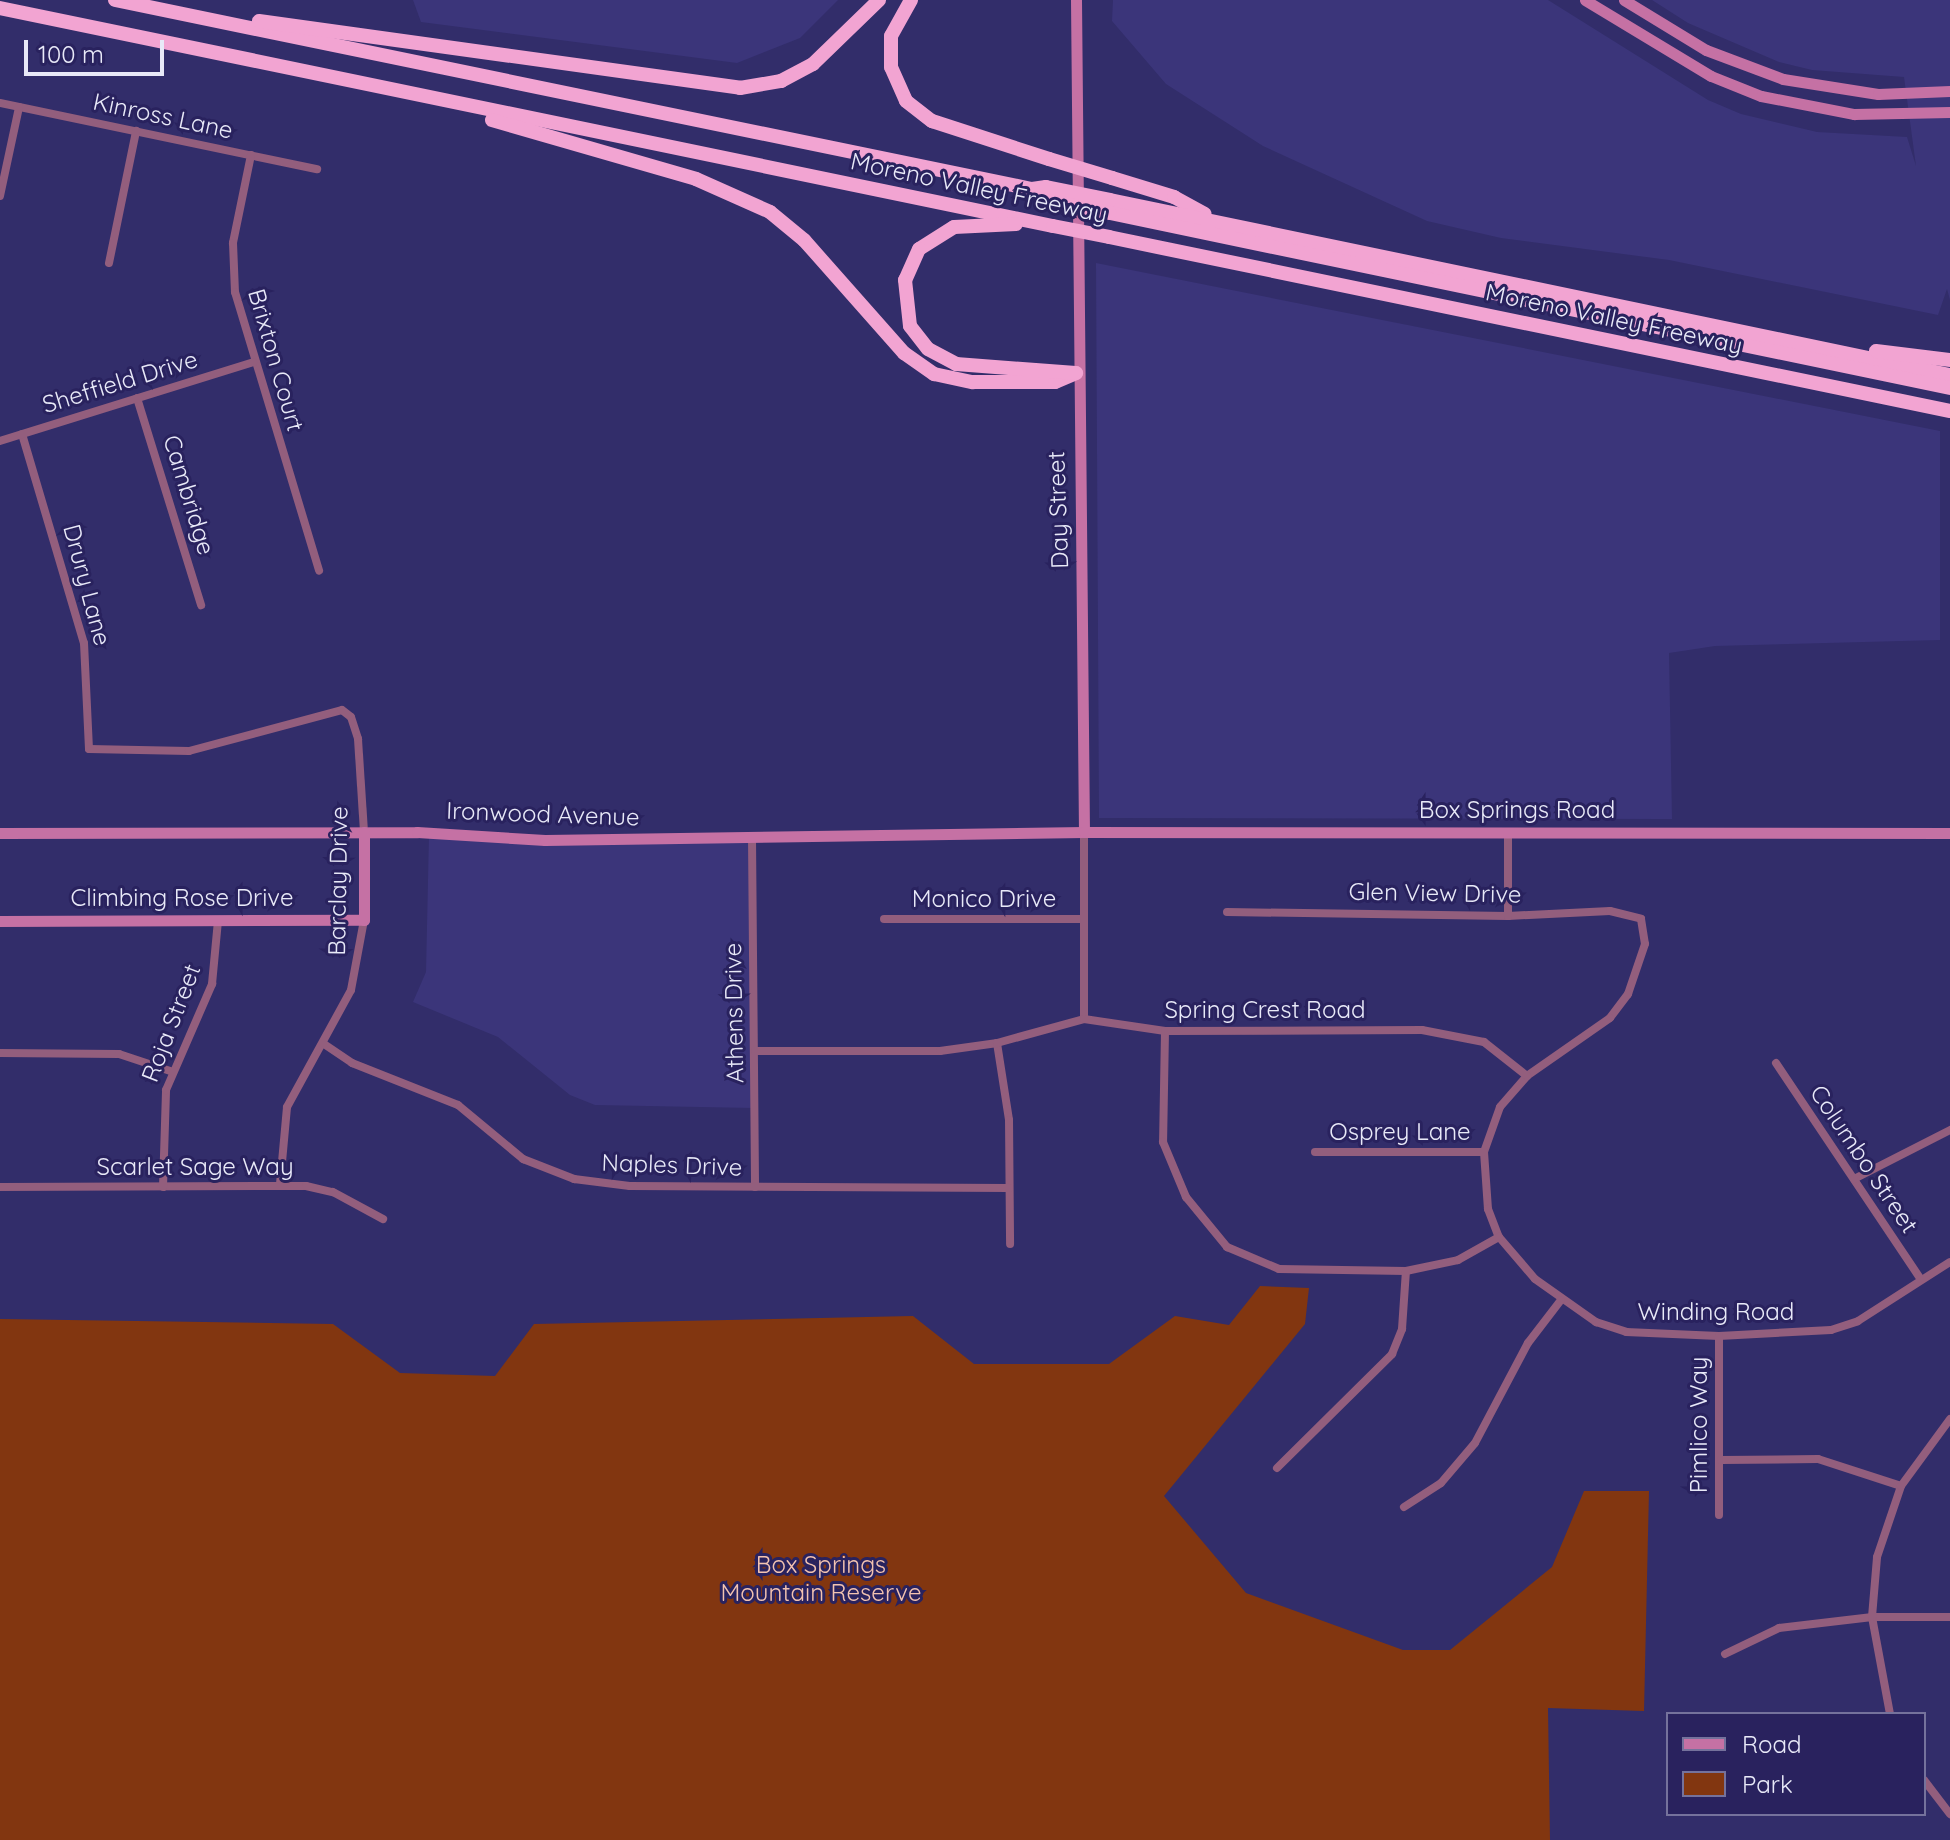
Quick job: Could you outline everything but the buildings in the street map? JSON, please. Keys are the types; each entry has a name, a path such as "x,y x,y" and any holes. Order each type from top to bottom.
{"highway":[{"name":"Moreno Valley Freeway","path":"115,0 1110,207 1216,220 1852,351 1950,375"},
{"path":"138,5 740,88 781,81 813,64 879,0"},
{"path":"911,0 891,36 891,67 906,101 932,121 1174,197 1216,220"},
{"name":"Moreno Valley Freeway","path":"0,8 1950,411"},
{"path":"333,79 477,115 745,198 804,240 904,353 934,374 973,382 1055,382 1076,373"},
{"path":"1110,207 1950,388"},
{"path":"1048,225 972,225 938,234 912,260 904,306 917,339 956,364 1076,373"},
{"path":"1852,351 1910,352 1950,360"}],"main road":[{"name":"Day Street","path":"1076,0 1076,373 1084,832"},
{"path":"1585,0 1711,76 1761,96 1854,114 1950,112"},
{"path":"1624,0 1706,50 1783,79 1878,94 1950,91"},
{"name":"Ironwood Avenue","path":"0,833 364,832 545,840 1084,832"},
{"name":"Barclay Drive","path":"364,832 364,920"},
{"name":"Box Springs Road","path":"1084,832 1950,833"},
{"name":"Climbing Rose Drive","path":"0,921 364,920"}],"street":[{"name":"Kinross Lane","path":"0,103 317,169"},
{"path":"0,196 19,107"},
{"path":"109,263 136,131"},
{"name":"Brixton Court","path":"251,155 231,265 253,362 319,571"},
{"name":"Sheffield Drive","path":"0,441 253,362"},
{"name":"Cambridge","path":"137,398 201,605"},
{"name":"Drury Lane","path":"22,434 84,643 89,749 189,751 342,710"},
{"name":"Barclay Drive","path":"342,710 351,717 358,739 364,832"},
{"name":"Day Street","path":"1084,832 1084,1019"},
{"path":"1508,832 1508,916"},
{"name":"Athens Drive","path":"752,838 755,1187"},
{"name":"Glen View Drive","path":"1227,912 1508,916 1610,911 1641,919"},
{"name":"Monico Drive","path":"884,919 1083,919"},
{"name":"Winding Road","path":"1641,919 1645,944 1628,994 1610,1018 1527,1076 1500,1107 1484,1152 1488,1209 1499,1237 1535,1279 1596,1322 1626,1332 1719,1336 1831,1330 1858,1321 1920,1278 1950,1262"},
{"name":"Roja Street","path":"163,1187 163,1107 170,1071 212,984 218,920"},
{"name":"Barclay Drive","path":"280,1184 287,1107 324,1044 358,972 364,920"},
{"name":"Spring Crest Road","path":"755,1051 940,1051 997,1043 1084,1019 1165,1031 1457,1034 1503,1053 1527,1076"},
{"path":"1165,1031 1163,1142 1171,1171 1206,1227 1249,1260 1279,1269 1406,1271 1458,1260 1499,1237"},
{"path":"997,1043 1006,1085 1010,1244"},
{"name":"Naples Drive","path":"324,1044 352,1063 458,1105 523,1159 549,1171 598,1184 1009,1188"},
{"path":"0,1053 119,1054 170,1071"},
{"name":"Columbo Street","path":"1776,1063 1920,1278"},
{"path":"1854,1179 1950,1130"},
{"name":"Osprey Lane","path":"1315,1152 1484,1152"},
{"name":"Scarlet Sage Way","path":"0,1187 280,1184 333,1192 383,1219"},
{"path":"1277,1468 1392,1354 1402,1329 1406,1271"},
{"path":"1404,1507 1441,1483 1466,1455 1534,1333 1561,1300"},
{"name":"Pimlico Way","path":"1719,1336 1719,1515"},
{"path":"1890,1712 1872,1617 1877,1557 1901,1486 1950,1419"},
{"path":"1721,1460 1818,1459 1901,1486"},
{"path":"1725,1654 1779,1628 1872,1617 1950,1617"},
{"path":"1926,1783 1950,1814"}],"shaded area":[{"path":"413,0 838,0 800,38 737,63 421,22"},
{"path":"1113,0 1548,0 1708,100 1741,114 1817,132 1907,137 1916,166 1904,77 1812,70 1779,62 1688,23 1652,0 1950,0 1950,300 1947,289 1938,315 1669,260 1501,238 1427,221 1263,146 1166,84 1112,21"},
{"path":"1096,263 1940,431 1940,640 1715,646 1669,653 1672,819 1099,818"},
{"path":"429,835 750,841 753,1108 595,1105 570,1095 498,1037 413,1002 426,972"}],"green space":[{"name":"Box Springs Mountain Reserve","path":"1260,1286 1309,1288 1305,1324 1164,1496 1246,1593 1403,1650 1450,1650 1552,1567 1584,1491 1649,1491 1644,1711 1548,1708 1550,1840 0,1840 0,1319 333,1324 400,1373 495,1376 534,1324 913,1316 974,1364 1109,1364 1175,1316 1229,1325"}]}
